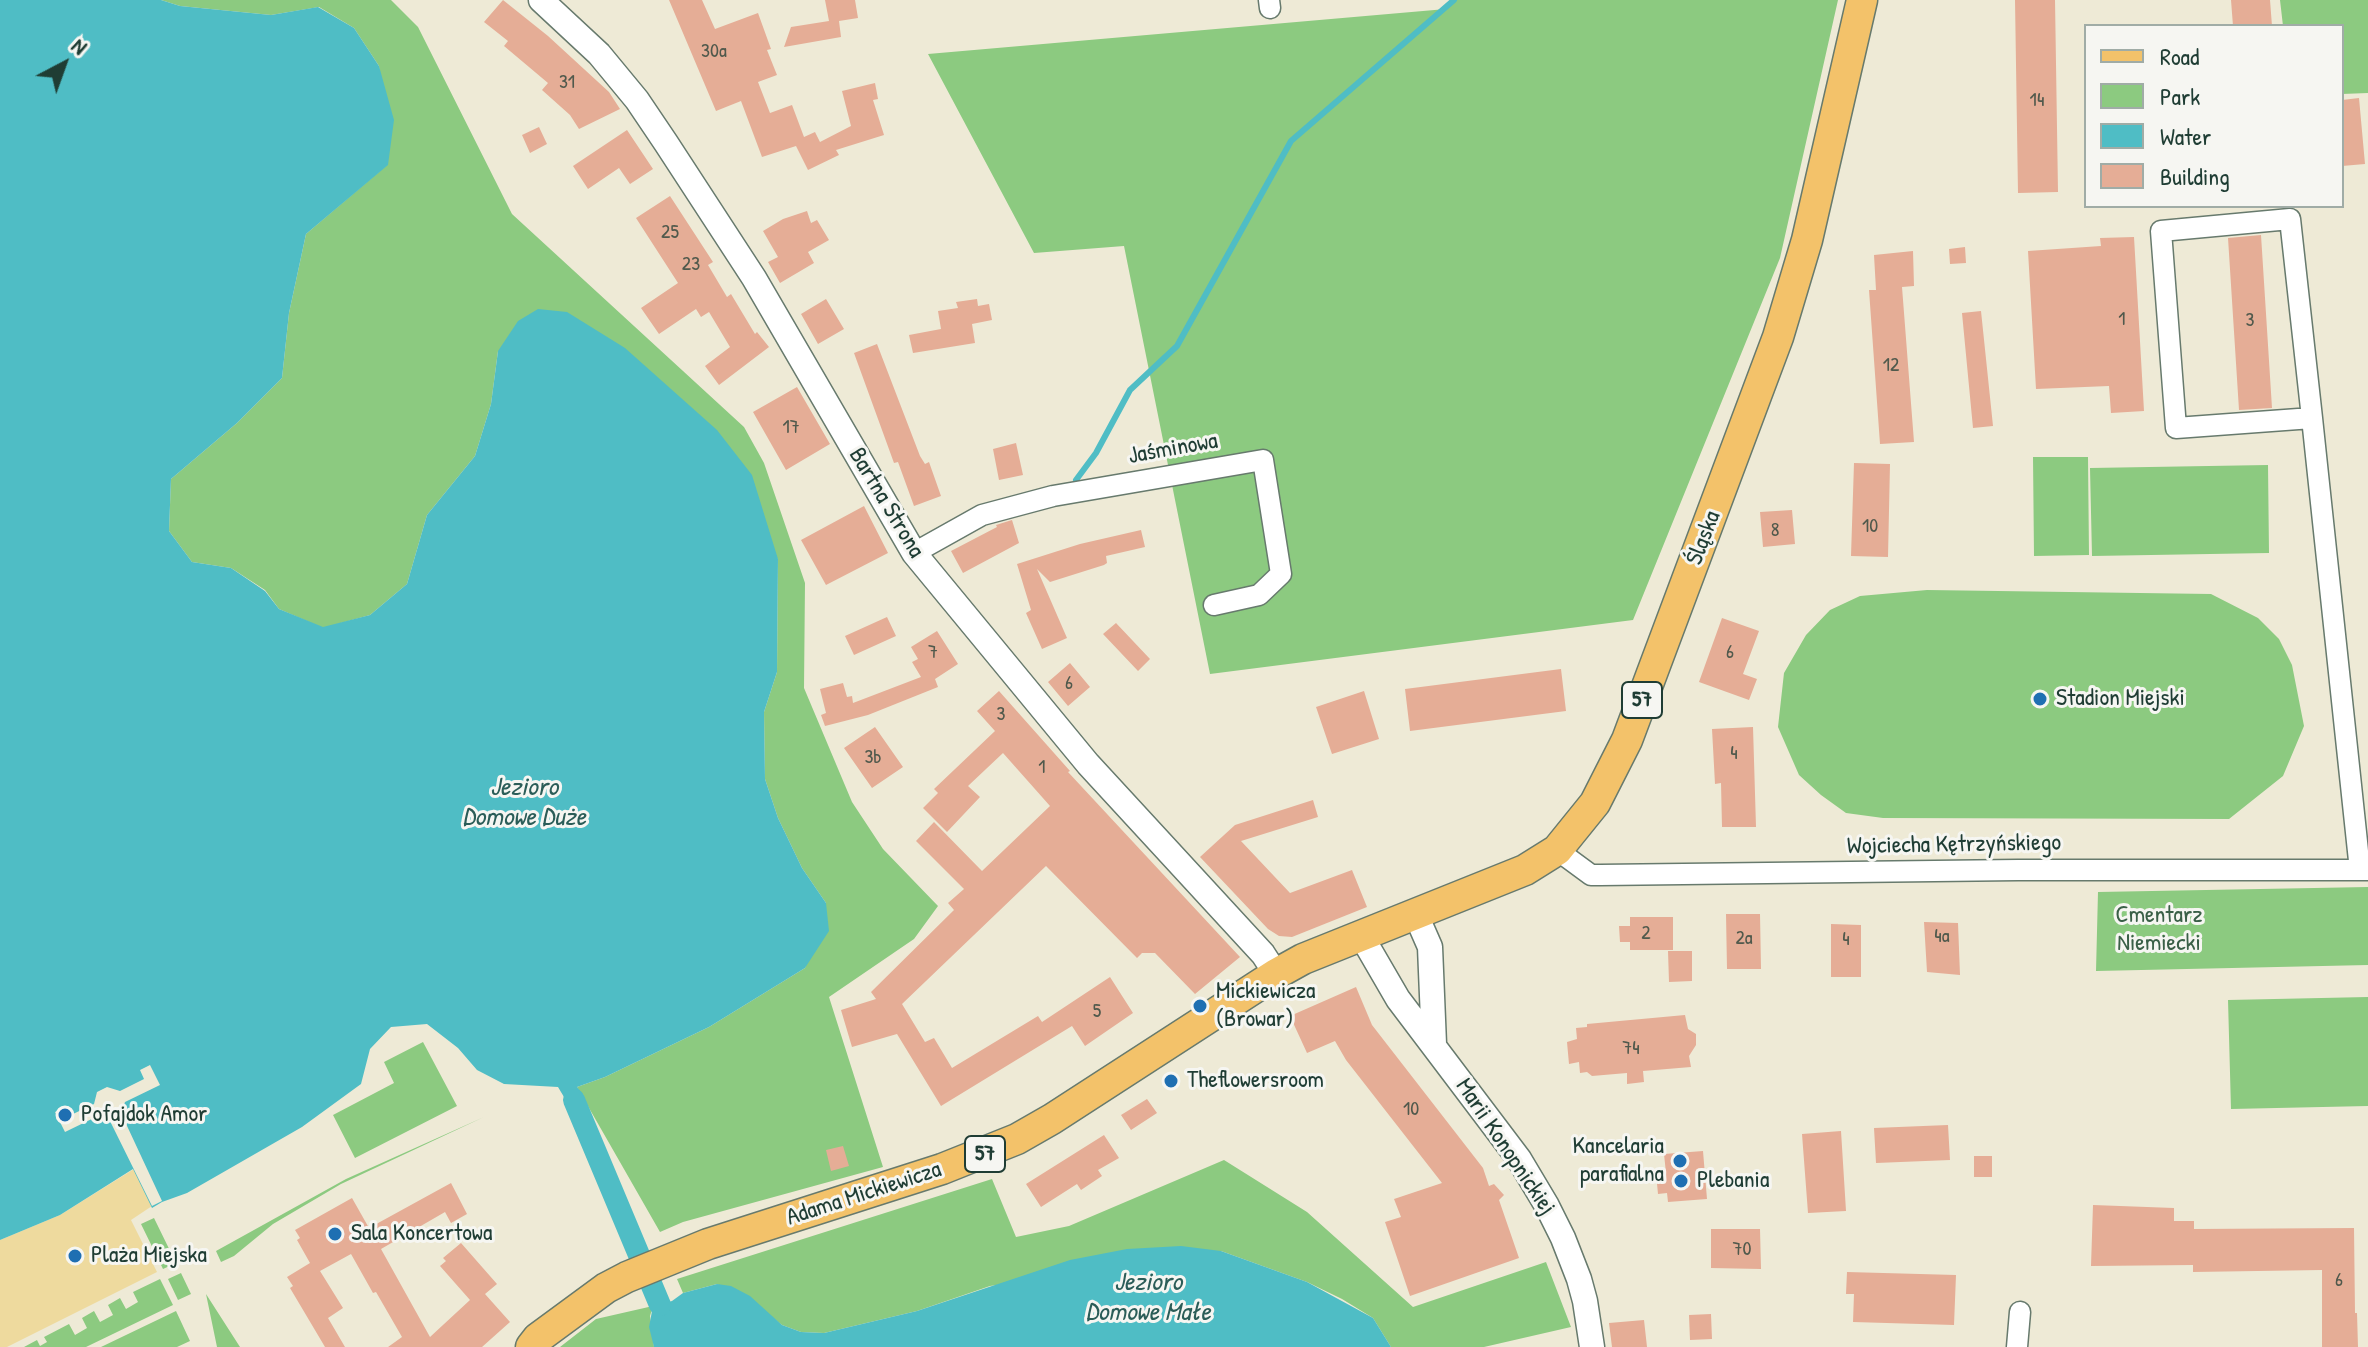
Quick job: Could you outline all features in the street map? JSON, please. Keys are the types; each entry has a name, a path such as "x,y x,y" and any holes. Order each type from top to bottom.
{"main road":[{"name":"Śląska","path":"1362,937 1525,870 1557,850 1595,803 1627,740 1769,364 1807,240 1862,0"},
{"name":"Adama Mickiewicza","path":"531,1347 538,1338 606,1288 627,1277 708,1244 942,1169 1017,1139 1276,974 1303,959 1362,937"}],"street":[{"name":"Bartna Strona","path":"541,0 599,54 637,100 754,278 914,553 1088,764 1263,954 1276,974"},
{"name":"Wojciecha Kętrzyńskiego","path":"1557,850 1591,875 2364,870 2290,219 2161,231 2176,428 2312,418"},
{"name":"Jaśminowa","path":"914,553 982,515 996,511 1053,496 1263,460 1281,574 1259,595 1214,605"},
{"path":"1416,915 1430,947 1434,1044"},
{"name":"Marii Konopnickiej","path":"1362,937 1398,999 1519,1159 1552,1217 1579,1279 1592,1347"},
{"path":"2017,1347 2020,1312"}],"green space":[{"path":"161,0 391,0 418,27 512,214 744,427 764,463 805,583 804,688 852,802 883,849 938,906 914,939 829,997 883,1167 683,1222 660,1232 577,1087 605,1077 709,1027 805,968 826,903 802,868 778,818 765,779 764,712 777,672 778,559 498,351 491,404 475,456 427,515 407,584 370,615 323,628 279,609 265,590 231,568 192,562 169,531 171,479 237,423 282,378 289,313 306,234 387,165 379,66 354,28 319,7 271,15 180,6"},
{"path":"1454,0 1838,0 1780,258 1633,620 1210,674 1124,246 1034,253 928,54 1446,9"},
{"path":"2280,0 2368,0 2368,93 2344,94 2344,24 2283,24"},
{"path":"2033,457 2088,457 2089,555 2034,556"},
{"path":"2268,465 2269,553 2092,556 2090,468"},
{"name":"Stadion Miejski","path":"1927,590 2211,594 2258,618 2279,639 2292,665 2304,726 2283,776 2229,819 1883,818 1846,813 1799,775 1778,727 1784,673 1806,635 1830,610 1860,596"},
{"name":"Cmentarz Niemiecki","path":"2368,887 2368,965 2096,971 2098,892"},
{"path":"2368,997 2368,1106 2231,1109 2228,1000"},
{"path":"423,1042 457,1106 355,1158 333,1115 394,1083 384,1062"},
{"path":"484,1117 341,1184 273,1224 234,1256 221,1262 216,1251 346,1179"},
{"path":"1224,1160 1307,1212 1413,1307 1546,1262 1571,1327 1484,1347 1391,1347 1373,1318 1342,1299 1307,1282 1221,1251 990,1286 917,1311 824,1333 801,1332 782,1325 717,1284 683,1293 677,1279 992,1179 1016,1237 1069,1226"},
{"path":"154,1218 176,1263 163,1269 141,1224"},
{"path":"181,1273 191,1294 178,1300 168,1279"},
{"path":"160,1279 173,1305 86,1347 24,1347 37,1340 40,1346 47,1342 44,1337 69,1324 75,1335 87,1328 82,1318 94,1311 100,1322 113,1315 108,1305 120,1298 126,1309 138,1302 133,1292"},
{"path":"206,1294 240,1347 217,1347"},
{"path":"653,1306 650,1316 654,1347 560,1347 596,1319"},
{"path":"176,1311 190,1341 177,1347 101,1347"}],"sand":[{"name":"Plaża Miejska","path":"134,1169 152,1206 131,1220 157,1272 7,1347 0,1347 0,1240 60,1215"}],"water":[{"name":"Jezioro Domowe Duże","path":"0,0 161,0 180,6 271,15 318,7 354,28 379,66 394,120 388,165 306,234 289,313 282,378 237,423 171,479 169,531 192,562 231,568 265,591 279,609 323,627 370,615 407,584 427,515 475,456 491,404 498,351 518,321 538,309 567,312 625,348 717,430 752,475 778,559 777,672 764,712 765,779 778,818 802,868 826,903 829,931 805,968 709,1027 605,1077 577,1087 583,1094 567,1102 558,1087 504,1084 477,1070 458,1048 427,1024 391,1027 370,1049 361,1084 302,1127 187,1193 152,1208 133,1169 60,1215 0,1240"},
{"name":"Jezioro Domowe Małe","path":"1181,1246 1221,1251 1307,1282 1373,1318 1391,1347 654,1347 649,1327 653,1306 672,1301 683,1293 717,1284 731,1286 750,1296 782,1325 801,1332 824,1333 917,1311 1070,1260 1127,1249"}],"pier":[{"path":"150,1065 160,1085 125,1102 121,1113 162,1201 152,1206 109,1119 100,1115 65,1132 55,1112 68,1106 73,1114 94,1104 97,1092 107,1087 120,1091 144,1079 140,1070"}],"building":[{"path":"503,0 609,92 620,109 579,129 570,115 542,90 548,83 504,46 508,41 484,22"},
{"path":"669,0 702,0 715,29 758,13 777,75 758,82 770,113 792,105 804,137 815,132 820,142 851,126 842,91 875,83 878,99 873,100 884,135 836,150 839,155 808,170 796,146 762,157 741,101 716,111"},
{"path":"825,0 855,0 858,18 839,21 841,37 784,47 791,27 829,21"},
{"path":"2015,0 2055,0 2058,192 2018,193"},
{"path":"2231,0 2270,0 2272,24 2233,24"},
{"path":"2359,98 2365,164 2344,166 2344,100"},
{"path":"539,127 547,144 530,153 522,135"},
{"path":"627,130 653,169 630,184 619,168 588,189 573,166"},
{"path":"670,196 713,262 708,265 727,297 731,294 755,334 757,332 769,347 719,385 705,366 730,347 709,312 701,317 696,309 659,334 641,308 678,283 636,218"},
{"path":"807,211 811,223 817,220 829,240 808,252 814,263 780,283 768,262 778,257 763,231 783,219"},
{"path":"2261,235 2272,408 2239,410 2228,238"},
{"path":"2134,237 2144,411 2111,413 2109,386 2036,389 2028,251 2101,246 2100,238"},
{"path":"1965,247 1966,263 1950,264 1949,249"},
{"path":"1913,251 1914,286 1902,287 1914,442 1880,444 1869,290 1876,290 1874,255"},
{"path":"826,299 844,329 818,344 801,314"},
{"path":"977,299 978,306 989,304 992,320 972,324 975,343 913,353 909,335 941,329 938,311 958,308 956,302"},
{"path":"1981,311 1993,426 1973,428 1962,313"},
{"path":"877,344 920,456 925,464 929,462 941,496 914,506 898,462 894,463 854,353"},
{"path":"797,387 830,444 786,470 753,412"},
{"path":"1016,443 1023,475 999,480 993,449"},
{"path":"1854,463 1890,464 1888,557 1851,556"},
{"path":"864,506 888,553 826,585 801,540"},
{"path":"1792,510 1795,544 1763,547 1760,512"},
{"path":"1012,520 1019,543 963,573 951,551 996,525"},
{"path":"1141,530 1145,547 1106,556 1107,563 1104,565 1050,582 1037,569 1067,638 1042,649 1026,613 1031,610 1017,564 1080,544"},
{"path":"887,617 896,636 854,655 845,636"},
{"path":"1722,618 1759,631 1743,674 1757,679 1749,700 1699,682"},
{"path":"1116,623 1150,659 1138,671 1103,634"},
{"path":"937,631 958,664 935,679 938,687 868,715 825,726 821,715 826,713 820,689 843,683 847,697 852,696 853,703 921,677 912,662 918,659 911,647"},
{"path":"1070,663 1090,687 1068,706 1048,682"},
{"path":"1561,669 1566,711 1410,731 1405,689"},
{"path":"999,691 1068,772 1240,957 1195,994 1155,953 1142,953 1137,958 1046,866 902,1004 925,1042 934,1038 952,1068 1038,1016 1042,1022 1110,977 1133,1013 1085,1046 1072,1026 941,1106 897,1034 852,1047 841,1010 876,999 871,992 954,910 948,903 964,889 916,841 934,822 982,871 1050,806 1003,753 968,786 980,797 947,832 923,808 938,793 934,789 995,731 977,711"},
{"path":"1364,691 1379,739 1332,754 1316,707"},
{"path":"875,727 903,767 872,788 844,748"},
{"path":"1753,727 1756,827 1722,827 1721,783 1715,784 1712,729"},
{"path":"1313,800 1318,817 1241,841 1290,893 1352,870 1367,907 1292,937 1279,936 1268,929 1200,857 1235,825"},
{"path":"1726,914 1760,914 1761,969 1727,969"},
{"path":"1630,917 1673,917 1673,950 1630,950 1630,942 1620,942 1619,926 1630,926"},
{"path":"1924,922 1958,923 1960,975 1927,972"},
{"path":"1831,924 1861,925 1861,977 1831,977"},
{"path":"1668,951 1692,951 1692,981 1669,982"},
{"path":"1356,987 1372,1025 1483,1168 1489,1186 1494,1184 1504,1195 1499,1200 1519,1258 1410,1296 1385,1222 1401,1217 1394,1199 1442,1183 1346,1060 1335,1041 1307,1053 1290,1016"},
{"path":"1685,1015 1688,1029 1696,1034 1696,1045 1689,1056 1691,1067 1643,1071 1644,1082 1627,1084 1627,1073 1592,1076 1587,1072 1580,1073 1579,1062 1569,1064 1567,1042 1577,1039 1576,1028 1587,1027 1587,1024"},
{"path":"1147,1099 1157,1113 1131,1130 1121,1115"},
{"path":"1948,1125 1950,1160 1876,1163 1874,1128"},
{"path":"1841,1131 1846,1211 1808,1213 1802,1134"},
{"path":"1104,1135 1119,1158 1098,1170 1102,1176 1081,1190 1077,1184 1041,1207 1026,1184"},
{"path":"843,1146 849,1166 831,1171 826,1150"},
{"name":"Plebania","path":"1703,1151 1707,1199 1668,1202 1667,1193 1658,1194 1656,1173 1666,1173 1664,1154"},
{"path":"1974,1156 1992,1156 1992,1177 1974,1177"},
{"path":"451,1183 467,1214 451,1223 445,1212 381,1249 430,1337 470,1300 440,1266 446,1261 443,1258 461,1243 497,1284 485,1294 510,1322 482,1347 388,1347 402,1337 351,1254 320,1271 343,1308 328,1318 345,1347 325,1347 290,1288 293,1286 287,1277 310,1263 295,1230 352,1198 369,1228"},
{"path":"2093,1205 2174,1208 2174,1221 2194,1221 2194,1229 2354,1228 2358,1347 2322,1347 2322,1270 2193,1272 2193,1265 2091,1266"},
{"path":"1711,1229 1760,1229 1761,1269 1711,1268"},
{"path":"1847,1272 1956,1275 1954,1325 1853,1322 1854,1294 1846,1294"},
{"path":"1711,1314 1712,1339 1690,1340 1689,1315"},
{"path":"1644,1320 1647,1347 1612,1347 1609,1323"}],"waterway":[{"path":"1076,480 1096,453 1130,390 1177,346 1291,141 1454,0"},
{"path":"574,1100 660,1305"}],"place":[{"name":"Stadion Miejski","path":"2040,699"},
{"name":"Mickiewicza (Browar)","path":"1200,1006"},
{"name":"Theflowersroom","path":"1171,1081"},
{"name":"Pofajdok Amor","path":"65,1115"},
{"name":"Kancelaria parafialna","path":"1680,1161"},
{"name":"Plebania","path":"1681,1181"},
{"name":"Sala Koncertowa","path":"335,1234"},
{"name":"Plaża Miejska","path":"75,1256"}]}
